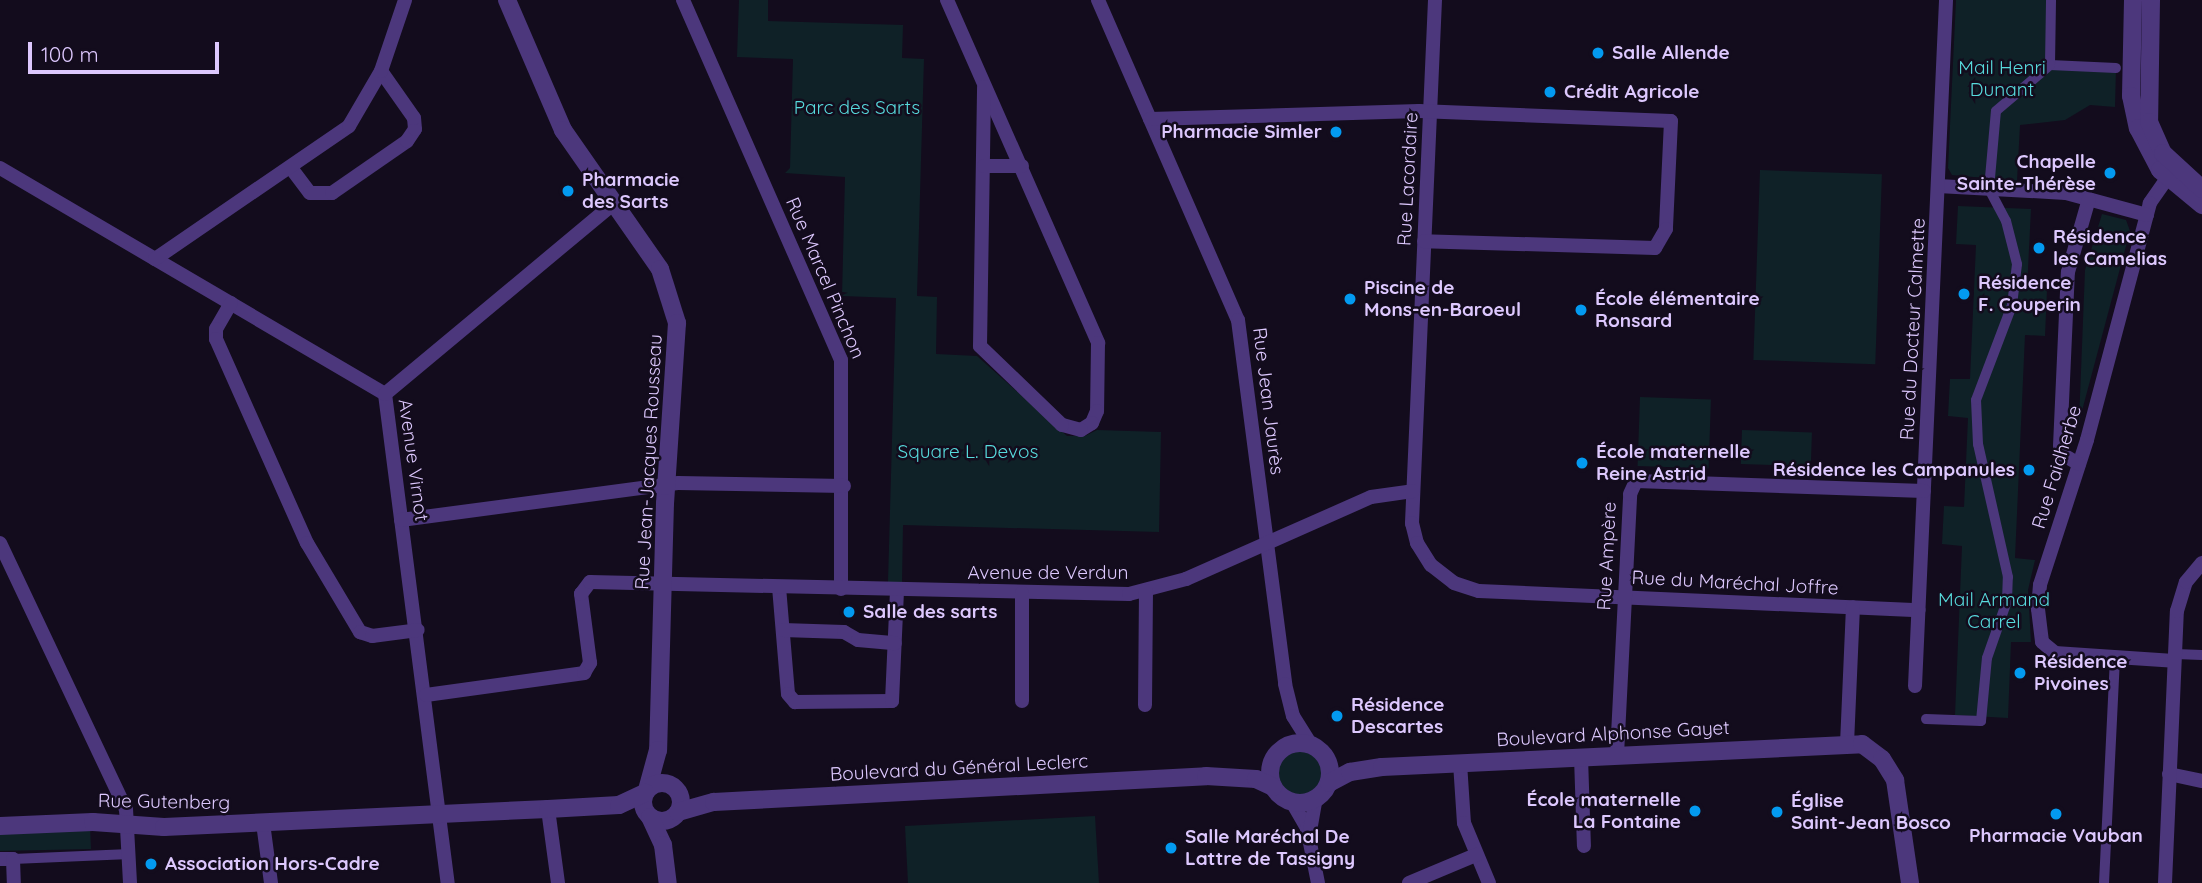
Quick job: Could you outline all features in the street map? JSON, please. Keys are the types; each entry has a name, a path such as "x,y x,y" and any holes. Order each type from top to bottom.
{"street":[{"path":"155,259 291,168 349,125 381,71 405,0"},
{"name":"Rue Jean-Jacques Rousseau","path":"507,0 563,130 660,269 675,312 678,341 666,484 657,761 646,792"},
{"name":"Rue Marcel Pinchon","path":"683,0 841,360 844,486 841,589"},
{"path":"947,0 1098,343 1097,411 1092,423 1077,431 1062,425 980,346 984,87"},
{"name":"Rue Jean Jaurès","path":"1098,0 1238,320 1287,698 1318,750"},
{"name":"Rue Lacordaire","path":"1431,565 1413,530 1413,491 1435,0"},
{"name":"Rue du Docteur Calmette","path":"1915,686 1946,0"},
{"path":"2050,65 2051,0"},
{"path":"2133,0 2133,110 2149,154 2168,177 2202,205"},
{"path":"2151,0 2149,122 2163,153 2202,189"},
{"path":"1927,719 1981,721 1984,674 2007,601 2008,577 1979,444 1976,400 2012,305 2017,264 2006,221 1989,188 1996,111 2050,65 2116,68"},
{"path":"291,168 310,192 332,193 407,141 415,129 414,118 381,71"},
{"path":"1150,119 1430,111 1671,121 1665,229 1655,248 1424,240"},
{"path":"983,173 1022,166"},
{"name":"Avenue Virnot","path":"0,168 385,394 418,630 446,881"},
{"name":"Rue Faidherbe","path":"2168,177 2152,197 2079,464 2040,585 2039,628 2042,642 2055,653 2115,658 2175,657"},
{"path":"1938,186 2066,193 2147,215"},
{"path":"2079,464 2062,454 2060,446 2068,272 2090,199"},
{"path":"385,394 614,203"},
{"path":"231,303 216,329 216,339 307,543 360,632 372,636 418,630"},
{"name":"Rue Ampère","path":"1617,755 1630,489 1641,478 1924,491"},
{"path":"401,520 666,484 844,486"},
{"name":"Avenue de Verdun","path":"426,695 584,673 590,663 582,598 585,585 662,584 1022,593 1146,591 1266,543 1371,496 1413,491"},
{"path":"0,543 119,793 130,825 130,883"},
{"path":"2165,883 2180,597 2202,563"},
{"name":"Rue du Maréchal Joffre","path":"1431,565 1446,579 1479,591 1919,610"},
{"path":"779,587 788,694 795,702 889,704 894,697 897,590"},
{"path":"1145,705 1146,591"},
{"path":"1022,593 1022,701"},
{"path":"1853,607 1847,744 1872,749 1893,774 1910,883"},
{"path":"783,630 844,632 859,640 895,643"},
{"path":"2175,657 2202,655"},
{"path":"2104,883 2115,658"},
{"name":"Rue Jean-Jacques Rousseau","path":"659,719 676,791"},
{"path":"1310,840 1316,798 1329,783 1318,750 1294,743 1279,751 1270,768 1273,787 1292,802 1310,840 1318,883"},
{"name":"Boulevard Alphonse Gayet","path":"1329,783 1350,772 1382,767 1847,744"},
{"name":"Boulevard Alphonse Gayet","path":"1318,750 1382,767"},
{"name":"Boulevard du Général Leclerc","path":"677,813 714,802 1206,775 1256,767 1279,751"},
{"path":"1581,757 1584,846"},
{"path":"1460,763 1464,823 1489,883"},
{"path":"2169,774 2202,781"},
{"name":"Boulevard du Général Leclerc","path":"1206,775 1256,779 1273,787"},
{"path":"612,806 663,784 676,791 677,813 668,877"},
{"name":"Boulevard du Général Leclerc","path":"676,791 714,802"},
{"path":"646,792 648,815 668,877"},
{"path":"1292,802 1316,798"},
{"path":"440,814 612,806 662,821 677,813"},
{"path":"548,809 558,883"},
{"name":"Rue Gutenberg","path":"0,826 75,822 130,825 263,823 440,814"},
{"path":"263,823 271,883"},
{"path":"14,883 7,859 130,854"},
{"path":"1409,883 1476,855"}],"green space":[{"path":"739,0 768,0 768,21 903,25 902,58 924,59 917,296 937,297 936,354 977,356 1067,436 1085,436 1097,430 1161,432 1159,532 903,525 902,582 888,582 896,298 842,296 845,177 785,173 790,168 793,59 737,57"},
{"name":"Mail Henri Dunant","path":"1956,0 2051,0 2050,65 2116,68 2115,107 2090,105 2065,120 2020,125 2017,181 1952,175 1948,168"},
{"path":"1760,170 1882,174 1875,364 1753,360"},
{"name":"Mail Armand Carrel","path":"1958,206 2031,209 2027,289 2047,290 2045,336 2025,335 2015,558 2035,560 2028,590 2031,642 2011,642 2008,718 1955,715 1962,546 1942,544 1944,506 1964,507 1968,418 1948,416 1950,379 1970,379 1976,245 1956,244"},
{"path":"2102,214 2126,220 2130,231 2079,422 2085,270"},
{"path":"1640,397 1711,399 1709,468 1638,466"},
{"path":"1742,430 1812,432 1811,466 1741,464"},
{"path":"1301,749 1317,756 1324,772 1317,788 1301,795 1285,788 1278,772 1285,756"},
{"path":"1095,816 1099,883 908,883 905,826"},
{"path":"90,826 91,849 0,851 0,831"}],"place":[{"name":"Salle Allende","path":"1598,53"},
{"name":"Crédit Agricole","path":"1550,92"},
{"name":"Pharmacie Simler","path":"1336,132"},
{"name":"Chapelle Sainte-Thérèse","path":"2110,173"},
{"name":"Pharmacie des Sarts","path":"568,191"},
{"name":"Résidence les Camelias","path":"2039,248"},
{"name":"Résidence F. Couperin","path":"1964,294"},
{"name":"Piscine de Mons-en-Baroeul","path":"1350,299"},
{"name":"École élémentaire Ronsard","path":"1581,310"},
{"name":"École maternelle Reine Astrid","path":"1582,463"},
{"name":"Résidence les Campanules","path":"2029,470"},
{"name":"Salle des sarts","path":"849,612"},
{"name":"Résidence Pivoines","path":"2020,673"},
{"name":"Résidence Descartes","path":"1337,716"},
{"name":"École maternelle La Fontaine","path":"1695,811"},
{"name":"Église Saint-Jean Bosco","path":"1777,812"},
{"name":"Pharmacie Vauban","path":"2056,814"},
{"name":"Salle Maréchal De Lattre de Tassigny","path":"1171,848"},
{"name":"Association Hors-Cadre","path":"151,864"}],"park label":[{"name":"Parc des Sarts","path":"857,108"},
{"name":"Square L. Devos","path":"968,452"}]}
